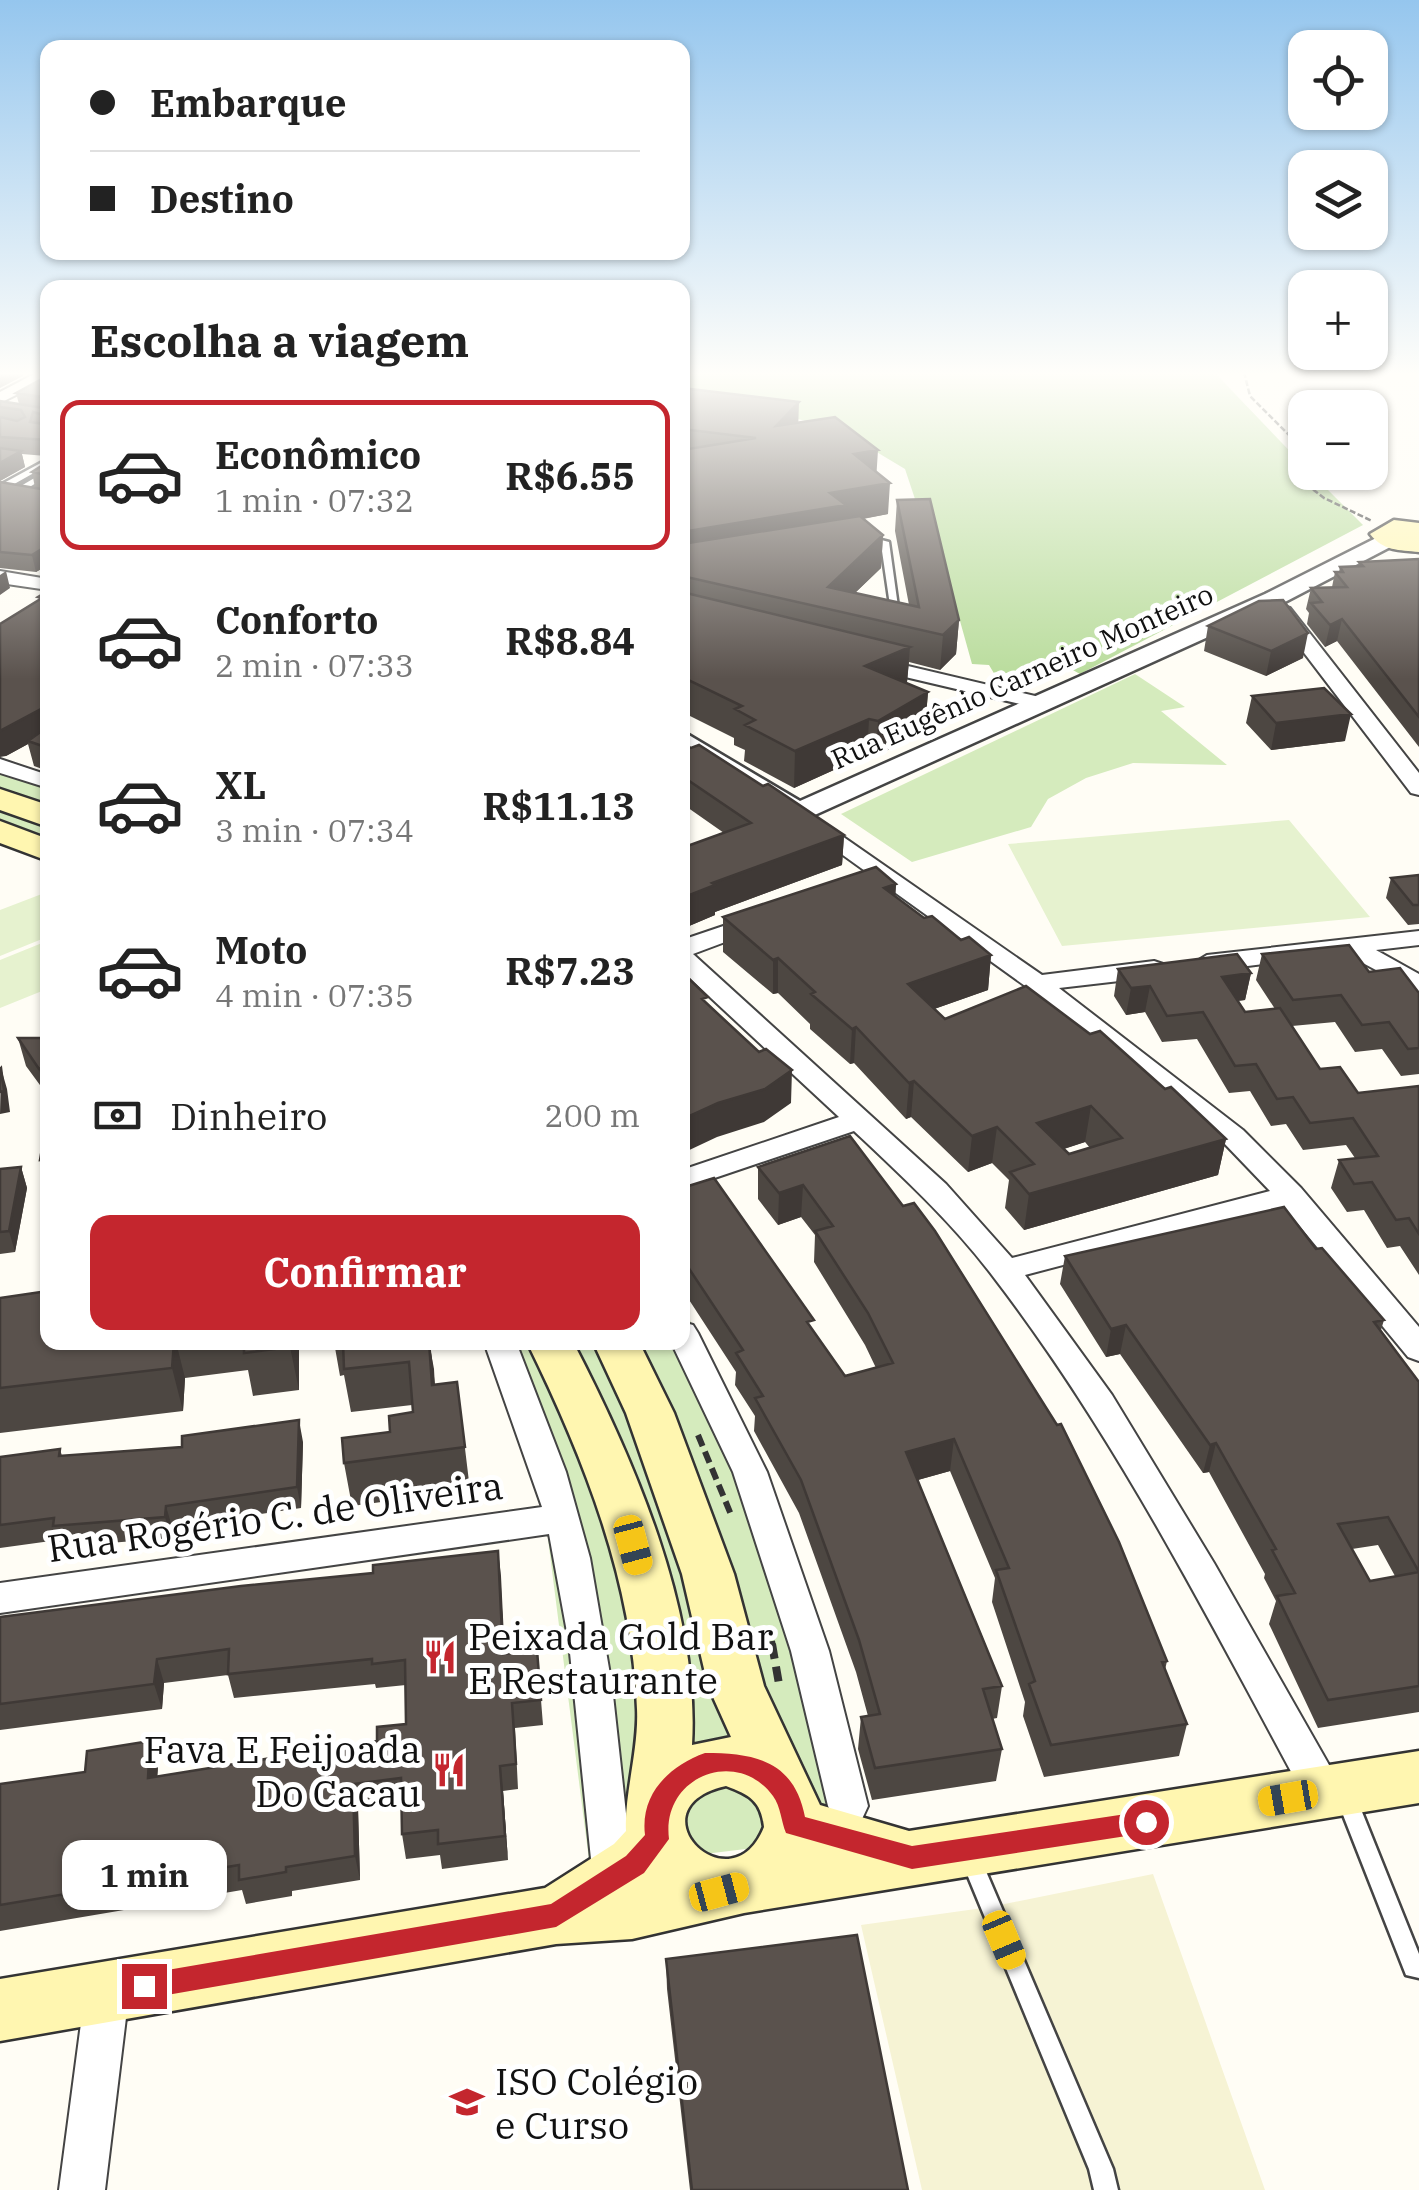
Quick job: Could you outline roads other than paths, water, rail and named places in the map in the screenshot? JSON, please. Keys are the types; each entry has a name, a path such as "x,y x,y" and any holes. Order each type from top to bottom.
{"main road":[{"path":"3,778 40,810"},
{"path":"0,832 40,848"},
{"path":"553,1350 625,1516 648,1603 665,1699 635,1864 556,1916"},
{"path":"0,2010 556,1916 632,1910 744,1885 764,1877 780,1863 790,1845 788,1806 736,1686 708,1574 650,1413 620,1350"},
{"path":"643,1834 670,1786 686,1772 715,1762 747,1764 788,1806 940,1854"},
{"path":"643,1834 680,1873 722,1888 1419,1777"}],"street":[{"path":"4,491 40,497"},
{"path":"1331,570 1365,564 1410,539"},
{"name":"Rua Eugênio Carneiro Monteiro","path":"798,812 1331,570 1410,539"},
{"path":"0,577 40,584"},
{"path":"1273,599 1419,788"},
{"path":"852,659 1041,703"},
{"path":"690,744 798,812 1037,983 1233,1136 1291,1194 1419,1350"},
{"path":"3,778 34,752"},
{"path":"3,778 40,781"},
{"path":"850,888 887,875"},
{"path":"690,950 776,915"},
{"path":"1037,983 1419,938"},
{"path":"1350,946 1419,985"},
{"path":"690,961 936,1190 1006,1270 1100,1404 1333,1790"},
{"path":"690,1177 858,1120"},
{"path":"1006,1270 1291,1194"},
{"path":"690,1348 750,1472 810,1651 848,1806"},
{"path":"503,1350 562,1518 591,1664 643,1834"},
{"name":"Rua Rogério C. de Oliveira","path":"0,1598 562,1518"},
{"path":"82,2190 108,1993"}],"lane":[{"path":"4,491 31,474"},
{"path":"855,541 874,538 885,542 898,624"},
{"path":"1333,1790 1414,1968 1419,1968"},
{"path":"940,1854 1101,2168 1106,2190"}],"place":[{"name":"Peixada Gold Bar E Restaurante","path":"440,1657"},
{"name":"Fava E Feijoada Do Cacau","path":"449,1770"},
{"name":"ISO Colégio e Curso","path":"467,2102"}]}
